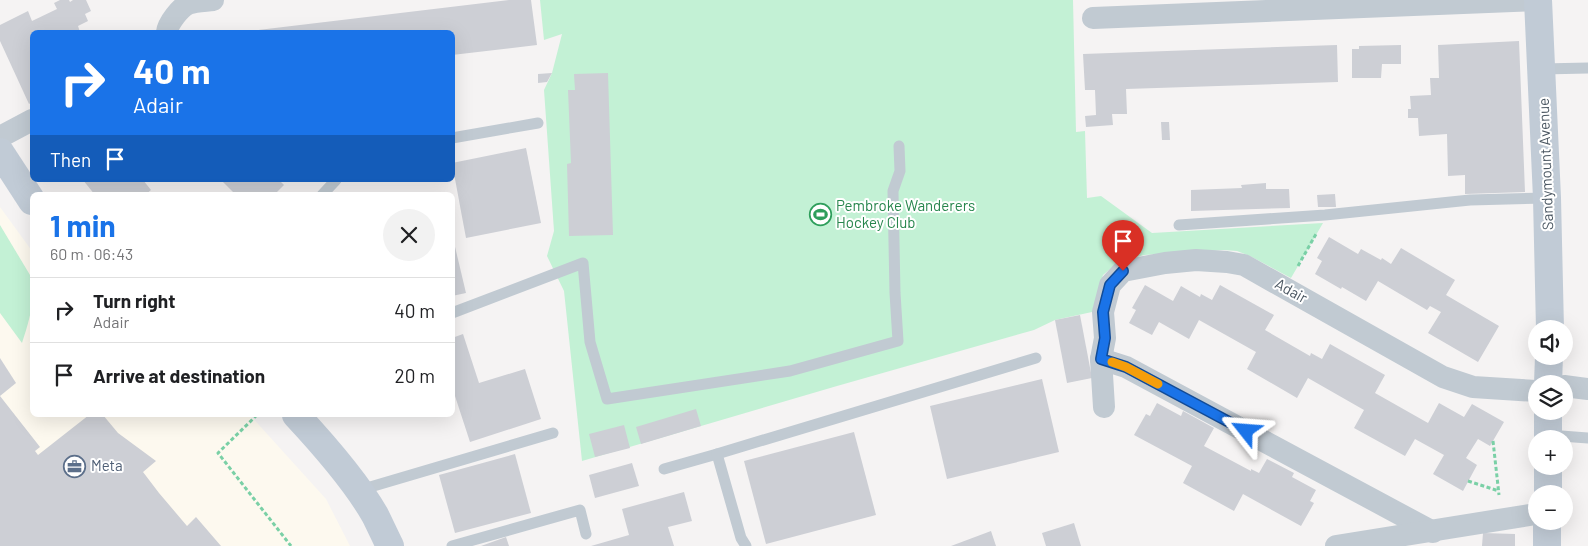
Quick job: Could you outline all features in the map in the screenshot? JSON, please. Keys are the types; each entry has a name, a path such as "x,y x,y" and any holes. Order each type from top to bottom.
{"street":[{"path":"167,30 175,15 188,4 213,0"},
{"path":"1093,18 1363,3 1538,0"},
{"name":"Sandymount Avenue","path":"1538,0 1547,198 1550,320"},
{"path":"0,137 30,121"},
{"path":"3,164 30,198"},
{"name":"Adair","path":"1104,407 1101,359 1105,338 1103,312 1110,285 1123,271 1165,263 1196,260 1244,265 1443,377 1473,387 1528,390"},
{"path":"1101,359 1126,367 1433,532"},
{"path":"1573,387 1588,389"},
{"path":"298,417 347,474 374,514 390,546"},
{"path":"1336,546 1528,515"},
{"path":"1546,546 1547,530"}],"lane":[{"path":"1542,69 1588,68"},
{"path":"455,137 538,123"},
{"path":"455,312 583,264 590,342 607,399 790,371 898,341 893,191 900,171 900,146"},
{"path":"325,192 334,182"},
{"path":"1179,225 1325,215 1470,200 1547,198"},
{"path":"664,470 1036,358"},
{"path":"1548,428 1588,438"},
{"path":"358,491 553,434"},
{"path":"717,454 741,538 746,546"},
{"path":"452,546 580,510 586,534"}],"path":[{"path":"1285,288 1317,233"},
{"path":"255,417 218,452 291,546"},
{"path":"1493,441 1500,520"},
{"path":"1468,481 1499,492"}],"shaded area":[{"path":"0,207 30,248 30,417 252,417 326,499 350,546 0,546"}],"green space":[{"name":"Pembroke Wanderers Hockey Club","path":"540,0 1073,0 1076,132 1085,131 1087,198 1101,196 1152,233 1323,223 1291,278 1237,251 1224,250 1144,255 1117,263 1103,275 1092,312 1055,320 1034,330 582,461 564,291 547,256 554,231 544,90 552,73 562,34 544,40"},
{"path":"0,225 30,275 30,313 22,343 0,313"}],"building":[{"path":"60,0 69,0 70,2 73,0 86,0 91,11 85,14 88,21 78,26 79,30 30,30 29,104 0,41 0,25 28,11 32,21 57,9 54,3"},
{"path":"509,0 531,0 537,45 455,55 455,30 257,30"},
{"path":"1519,41 1525,192 1465,194 1465,175 1448,176 1447,134 1419,136 1418,118 1408,118 1408,109 1411,109 1410,96 1431,95 1430,78 1439,78 1438,45"},
{"path":"1337,45 1338,82 1126,89 1127,114 1112,114 1113,125 1086,127 1085,116 1096,115 1095,90 1085,90 1083,54"},
{"path":"1401,45 1401,64 1382,64 1381,78 1352,78 1352,49 1359,49 1359,46"},
{"path":"552,73 547,82 538,83 538,74"},
{"path":"608,73 613,235 569,236 567,164 571,163 568,90 575,90 574,74"},
{"path":"1161,122 1169,122 1170,140 1162,140"},
{"path":"526,148 541,223 466,238 455,179 455,162"},
{"path":"85,182 145,182 151,190 149,192 93,192"},
{"path":"223,182 281,182 284,185 277,192 233,192"},
{"path":"1266,183 1266,189 1289,189 1290,208 1191,211 1191,190 1242,188 1241,185"},
{"path":"1335,194 1336,207 1318,207 1317,195"},
{"path":"1329,237 1358,254 1361,249 1391,264 1401,248 1455,280 1446,295 1499,326 1478,362 1428,333 1441,312 1430,306 1427,310 1378,281 1366,301 1315,274 1322,261 1317,258"},
{"path":"455,247 466,293 455,295"},
{"path":"1145,285 1173,301 1181,286 1200,297 1201,294 1212,300 1220,285 1274,315 1265,330 1310,356 1311,353 1322,359 1330,344 1385,375 1375,393 1428,423 1439,403 1464,417 1472,404 1504,422 1490,446 1478,439 1466,458 1477,465 1463,491 1433,474 1444,455 1415,439 1405,456 1354,428 1364,410 1308,378 1297,398 1247,369 1256,352 1199,320 1189,339 1159,322 1152,335 1129,323 1136,310 1132,308"},
{"path":"1080,315 1092,378 1067,383 1055,320"},
{"path":"463,334 479,383 525,369 541,419 470,442 455,396 455,337"},
{"path":"0,358 16,383 0,396"},
{"path":"1042,379 1059,452 947,479 930,406"},
{"name":"Meta","path":"0,396 40,447 35,451 38,455 86,417 105,417 118,433 156,461 143,472 187,526 196,517 221,546 0,546"},
{"path":"1157,403 1181,416 1183,411 1214,428 1204,446 1251,471 1251,469 1259,473 1267,459 1294,473 1292,477 1316,490 1310,501 1314,503 1301,526 1243,494 1234,511 1183,483 1192,466 1134,435 1146,414 1150,416"},
{"path":"696,409 701,426 641,444 636,427"},
{"path":"624,425 630,448 595,457 589,434"},
{"path":"854,432 876,515 766,544 744,461"},
{"path":"515,454 531,513 455,533 439,475"},
{"path":"632,463 639,486 595,498 589,475"},
{"path":"684,492 692,521 668,527 674,546 591,546 629,535 622,509"},
{"path":"1074,523 1081,546 1046,546 1042,533"},
{"path":"991,531 996,546 951,546"},
{"path":"1483,533 1515,534 1515,546 1482,546"},
{"path":"506,537 509,546 481,546"}],"slow traffic":[{"path":"1112,362 1126,367 1158,384"}],"place":[{"name":"Pembroke Wanderers Hockey Club","path":"820,215"},
{"name":"Meta","path":"75,466"}],"route":[{"path":"1123,271 1110,285 1103,312 1105,338 1101,359 1126,367 1246,431"}]}
